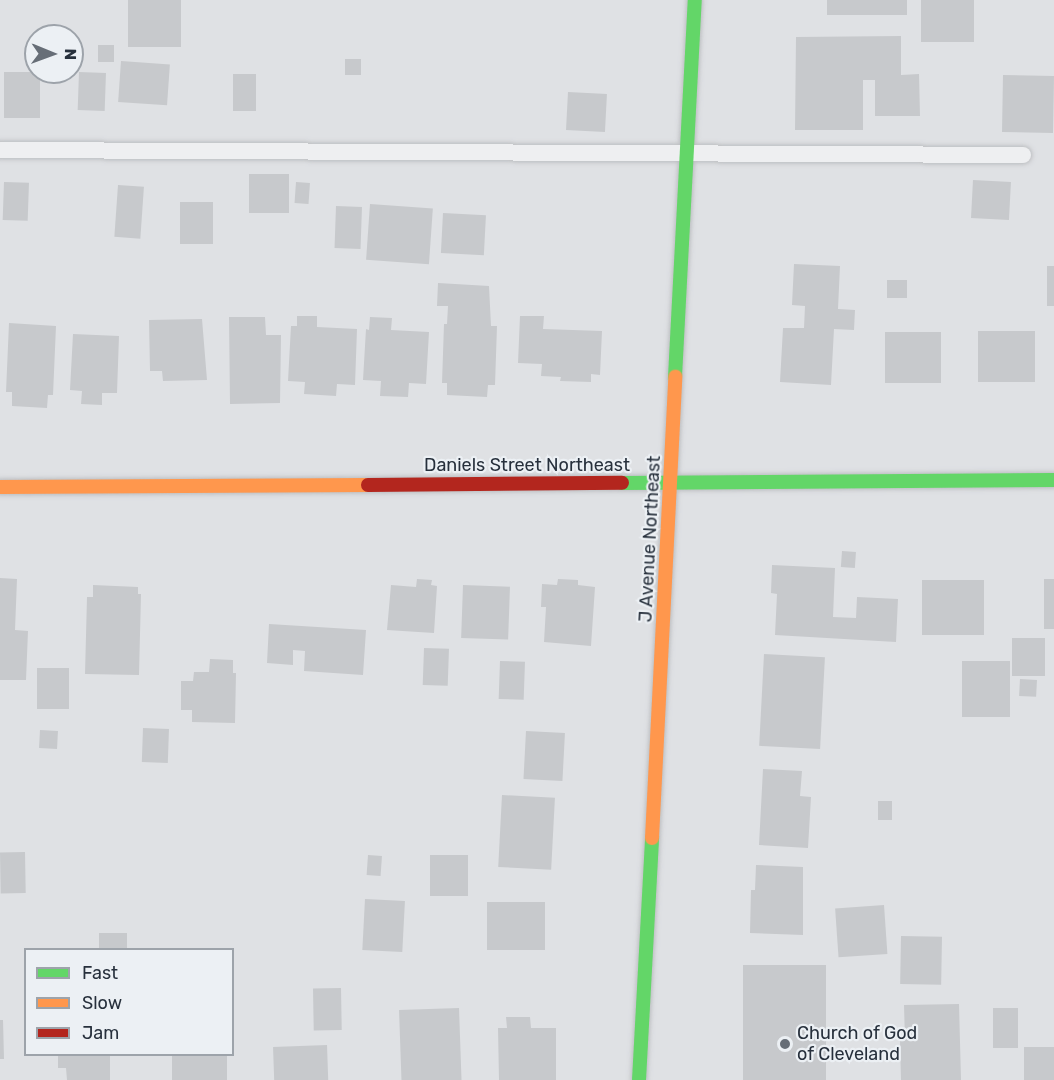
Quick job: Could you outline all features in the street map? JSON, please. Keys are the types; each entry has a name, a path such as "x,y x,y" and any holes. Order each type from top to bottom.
{"street":[{"name":"J Avenue Northeast","path":"639,1080 672,482 695,0"},
{"name":"Daniels Street Northeast","path":"0,487 1054,480"}],"lane":[{"path":"0,150 1023,155"}],"building":[{"path":"128,0 181,0 181,47 128,47"},
{"path":"827,0 907,0 907,15 827,15"},
{"path":"921,0 974,0 974,42 921,42"},
{"path":"901,36 901,75 919,74 920,116 875,116 875,80 863,80 863,130 795,130 796,37"},
{"path":"98,45 114,45 114,62 98,62"},
{"path":"345,59 361,59 361,75 345,75"},
{"path":"121,61 170,64 167,105 118,102"},
{"path":"4,72 24,72 24,84 40,84 40,118 4,118"},
{"path":"84,72 106,73 105,111 78,110 79,84 84,84"},
{"path":"233,74 256,74 256,111 233,111"},
{"path":"1003,75 1054,76 1053,133 1002,132"},
{"path":"568,92 607,94 605,132 566,130"},
{"path":"249,174 289,174 289,213 249,213"},
{"path":"973,180 1011,182 1009,220 971,218"},
{"path":"4,182 29,183 28,221 3,220"},
{"path":"296,182 310,183 309,204 295,203"},
{"path":"118,185 144,187 140,239 114,237"},
{"path":"180,202 213,202 213,244 180,244"},
{"path":"370,204 433,208 429,264 366,260"},
{"path":"336,206 362,207 361,249 335,248"},
{"path":"443,213 486,215 484,255 441,253"},
{"path":"794,264 840,266 838,309 855,310 854,330 834,329 831,385 780,382 783,328 804,328 805,306 792,305"},
{"path":"1047,266 1054,266 1054,306 1047,306"},
{"path":"887,280 907,280 907,298 887,298"},
{"path":"438,283 489,286 491,326 497,326 495,385 488,385 487,397 447,395 447,383 442,383 444,324 447,324 448,306 437,306"},
{"path":"297,316 317,316 317,327 357,329 355,385 337,384 336,396 304,394 305,382 288,381 291,326 297,326"},
{"path":"520,316 544,316 543,329 602,331 600,375 591,374 591,382 560,381 561,377 541,376 542,364 518,363"},
{"path":"229,317 265,317 266,335 281,335 280,403 230,404"},
{"path":"370,317 392,318 391,330 429,332 426,384 409,383 408,397 380,396 381,381 363,380 366,329 369,330"},
{"path":"202,319 207,380 163,381 162,371 150,371 149,320"},
{"path":"9,323 56,326 53,395 48,395 47,408 12,406 12,392 6,392"},
{"path":"978,331 1035,331 1035,382 978,382"},
{"path":"885,332 941,332 941,383 885,383"},
{"path":"73,334 119,336 117,393 102,393 102,405 81,404 82,391 70,390"},
{"path":"842,551 856,552 855,568 841,567"},
{"path":"772,565 835,568 833,617 856,618 857,597 898,599 896,642 775,635 777,594 771,593"},
{"path":"0,578 17,579 15,630 28,631 26,680 0,680"},
{"path":"417,579 432,580 431,585 437,586 434,633 387,630 391,585 416,587"},
{"path":"558,579 578,580 578,585 595,587 591,646 544,642 546,607 541,607 542,584 557,585"},
{"path":"1044,579 1054,579 1054,629 1044,629"},
{"path":"922,580 984,580 984,635 922,635"},
{"path":"93,585 138,587 138,594 141,594 139,675 85,674 87,597 93,597"},
{"path":"463,585 510,587 508,640 461,638"},
{"path":"269,624 366,630 363,675 304,671 305,651 293,650 293,665 267,663"},
{"path":"1012,638 1045,638 1045,676 1012,676"},
{"path":"424,648 449,649 448,686 423,685"},
{"path":"764,654 825,657 820,749 759,746"},
{"path":"210,659 233,660 233,673 236,673 235,723 192,722 192,710 181,710 181,681 193,681 194,672 209,672"},
{"path":"500,661 525,662 524,700 499,699"},
{"path":"962,661 1010,661 1010,717 962,717"},
{"path":"37,668 69,668 69,709 37,709"},
{"path":"1020,679 1037,680 1036,697 1019,696"},
{"path":"143,728 169,729 168,763 142,762"},
{"path":"40,730 58,731 57,749 39,748"},
{"path":"526,731 565,733 562,781 523,779"},
{"path":"763,769 802,771 800,796 811,797 808,848 759,845"},
{"path":"502,795 555,798 551,870 498,867"},
{"path":"878,801 892,801 892,820 878,820"},
{"path":"0,852 25,852 26,893 1,893"},
{"path":"368,855 382,856 381,876 367,875"},
{"path":"430,855 468,855 468,896 430,896"},
{"path":"756,865 803,867 803,935 750,933 751,890 755,890"},
{"path":"365,899 405,901 402,952 362,950"},
{"path":"487,902 545,902 545,950 487,950"},
{"path":"884,905 887,954 839,957 835,908"},
{"path":"99,933 127,933 127,948 99,948"},
{"path":"901,936 942,937 941,985 900,984"},
{"path":"743,965 826,965 826,1080 743,1080"},
{"path":"313,988 341,988 342,1030 314,1030"},
{"path":"959,1004 961,1080 901,1080 900,1041 905,1041 904,1005"},
{"path":"459,1008 462,1080 401,1080 399,1010"},
{"path":"993,1008 1018,1008 1018,1048 993,1048"},
{"path":"506,1017 530,1017 531,1028 556,1028 556,1080 499,1080 498,1028 507,1028"},
{"path":"0,1020 3,1020 4,1059 0,1059"},
{"path":"327,1045 328,1080 274,1080 273,1047"},
{"path":"1024,1047 1054,1047 1054,1080 1024,1080"},
{"path":"58,1056 110,1056 110,1080 67,1080 66,1068 58,1068"},
{"path":"172,1056 227,1056 227,1080 172,1080"}],"traffic: fast":[{"path":"675,377 695,0"},
{"path":"622,483 1054,480"},
{"path":"639,1080 652,838"}],"traffic: slow":[{"path":"652,838 675,377"},
{"path":"0,487 368,485"}],"traffic: jam":[{"path":"368,485 622,483"}],"place":[{"name":"Church of God of Cleveland","path":"785,1044"}]}
